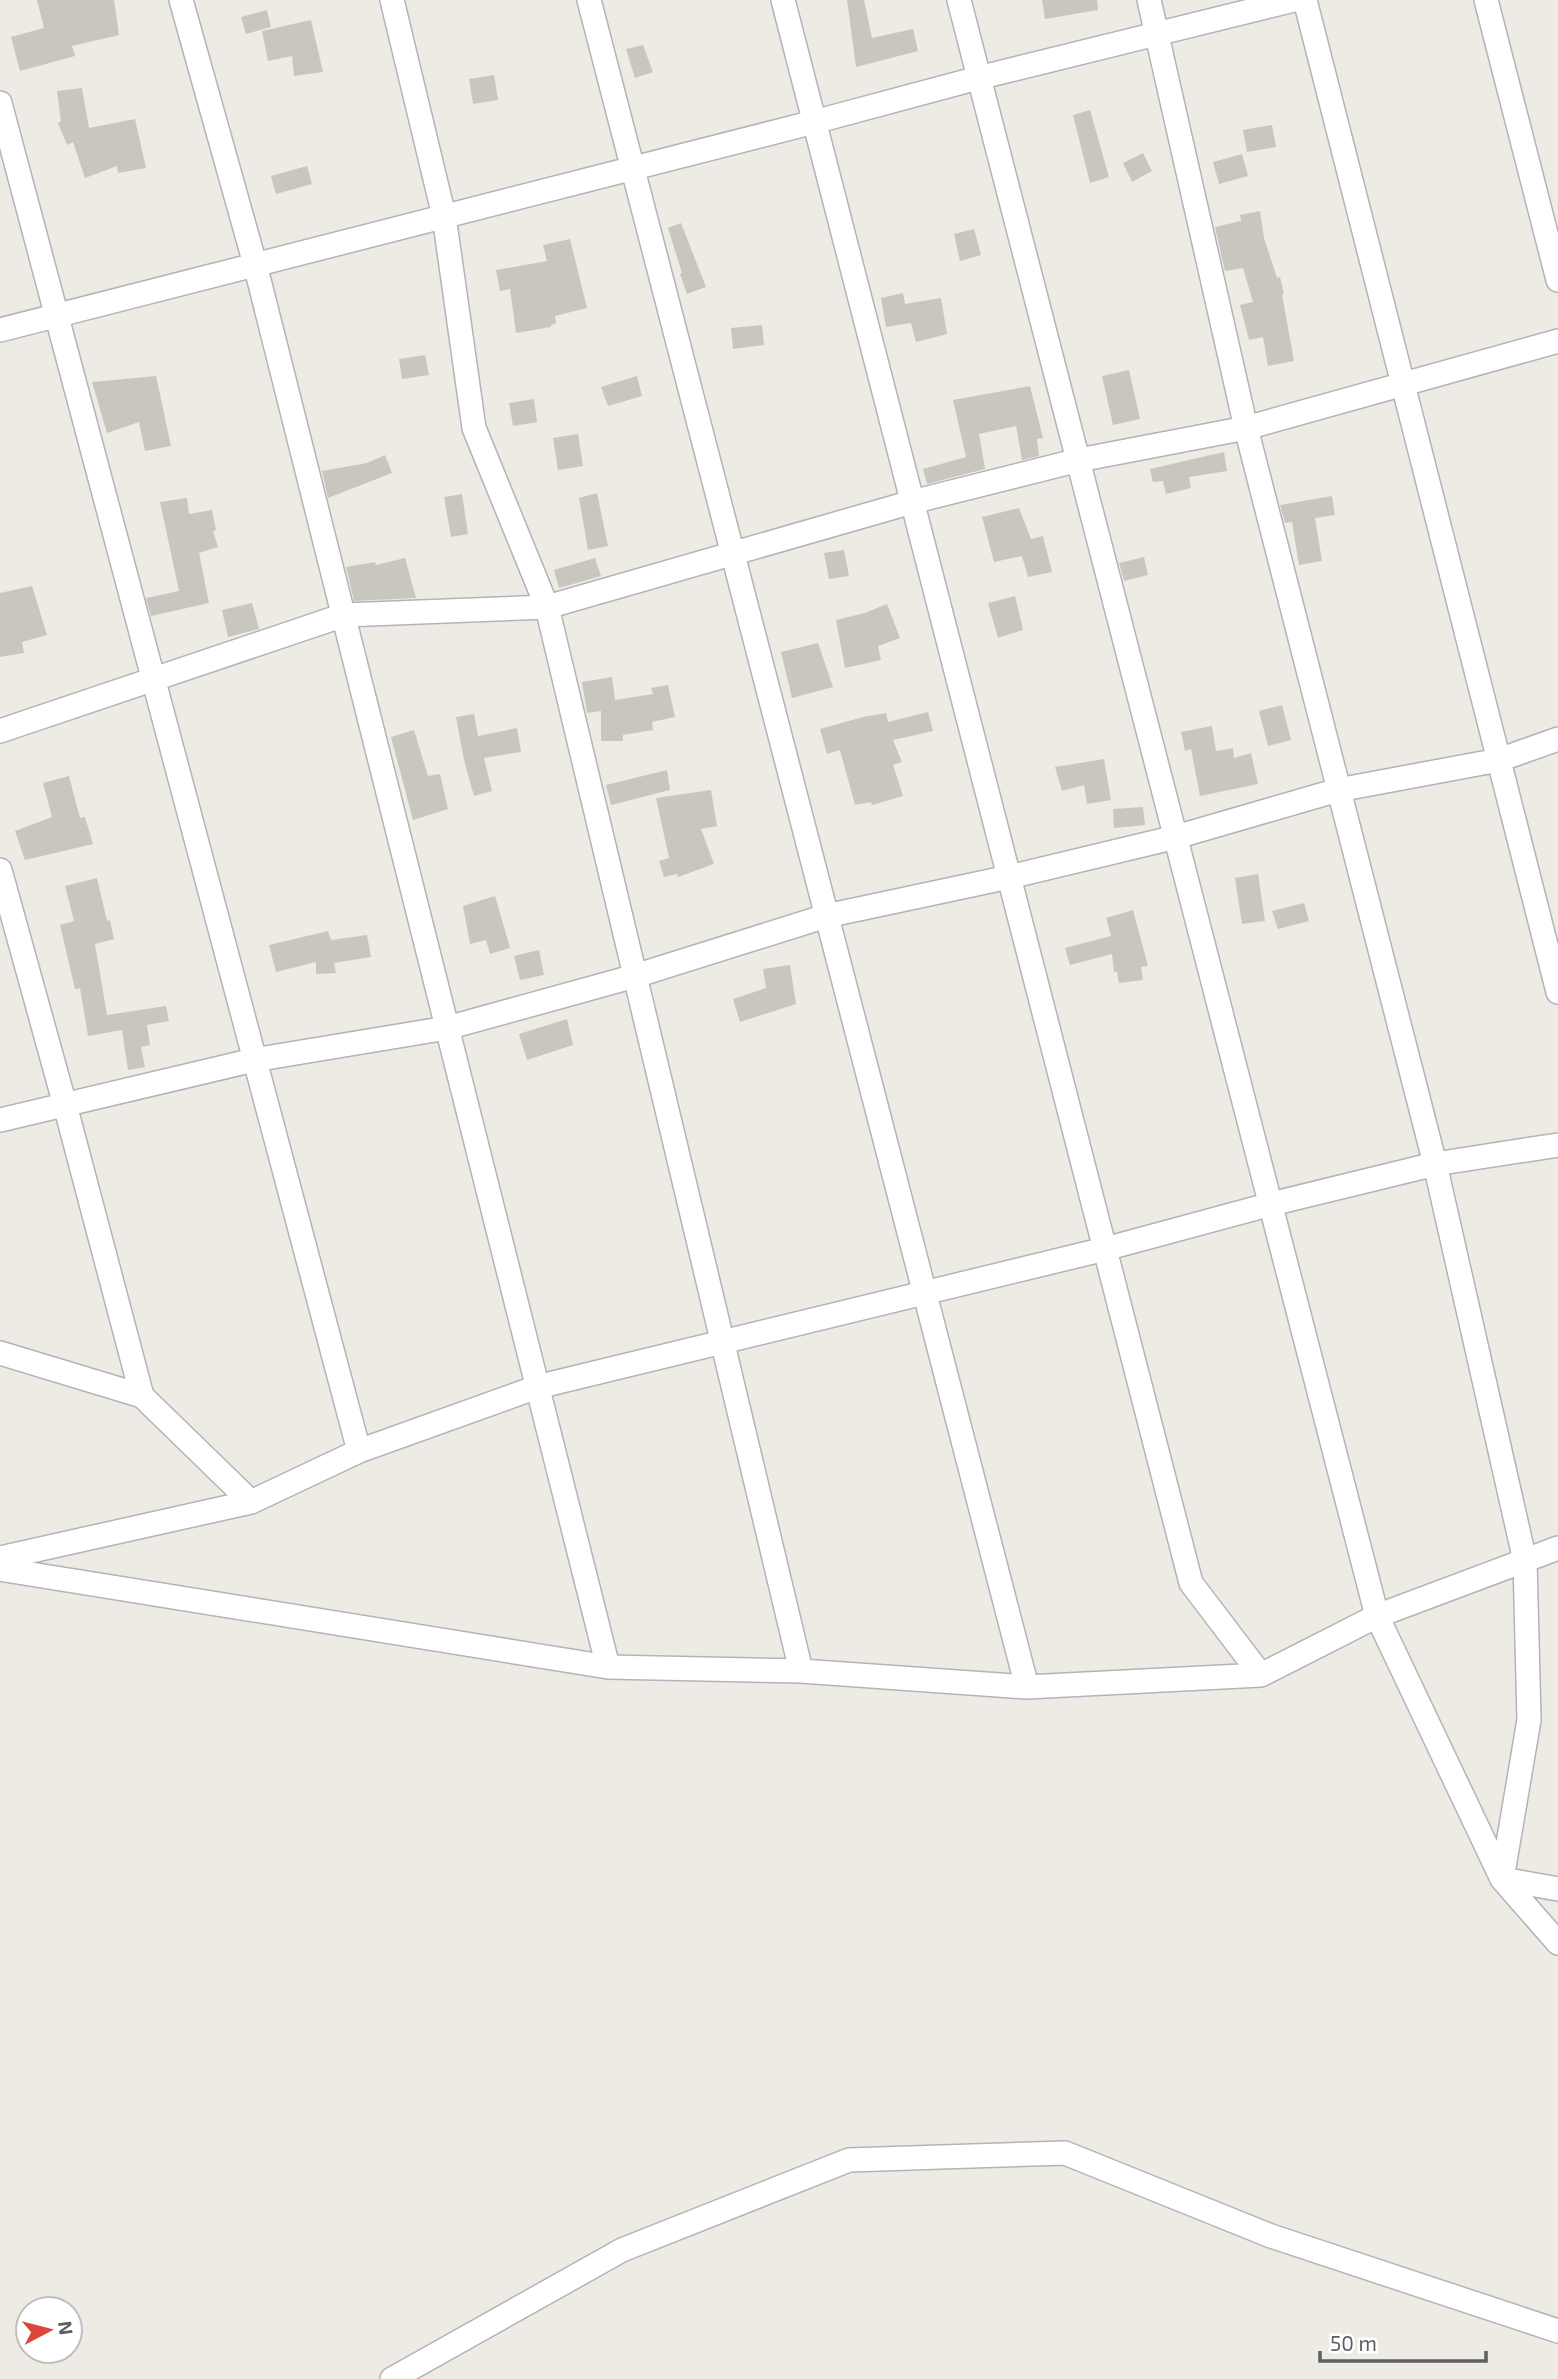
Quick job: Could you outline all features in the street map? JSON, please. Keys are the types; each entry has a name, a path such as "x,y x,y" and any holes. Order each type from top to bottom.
{"street":[{"path":"181,0 255,264 608,1667"},
{"path":"392,0 443,216 474,428 547,607 801,1671"},
{"path":"589,0 1027,1687"},
{"path":"783,0 1191,1583 1261,1675"},
{"path":"959,0 1377,1616 1502,1879 1558,1943"},
{"path":"1149,0 1246,428 1435,1164 1525,1561 1529,1720 1502,1879"},
{"path":"0,330 978,78 1294,0"},
{"path":"1305,0 1558,992"},
{"path":"1486,0 1558,280"},
{"path":"0,103 359,1451"},
{"path":"0,731 344,615 547,607 912,502 1079,460 1246,428 1558,341"},
{"path":"0,1120 254,1060 447,1028 635,976 827,916 1009,877 1176,837 1338,790 1499,760 1558,739"},
{"path":"0,870 142,1396"},
{"path":"0,1558 251,1502 359,1451 537,1387 1105,1249 1271,1204 1435,1164 1558,1145"},
{"path":"0,1353 142,1396 251,1502"},
{"path":"0,1569 608,1667 801,1671 1027,1687 1261,1675 1377,1616 1558,1548"},
{"path":"1502,1879 1558,1889"},
{"path":"392,2379 622,2250 849,2160 1066,2153 1271,2236 1558,2331"}],"building":[{"path":"37,0 114,0 119,35 72,46 75,56 20,71 11,37 44,28"},
{"path":"847,0 864,0 872,38 913,29 918,51 856,67"},
{"path":"1042,0 1097,0 1098,10 1045,19"},
{"path":"267,10 271,27 246,34 241,17"},
{"path":"311,20 323,72 294,76 292,56 268,61 262,31"},
{"path":"643,45 653,72 635,78 626,49"},
{"path":"494,75 498,100 473,104 469,79"},
{"path":"82,88 89,128 135,119 146,168 118,173 117,166 85,178 73,142 67,145 58,123 61,121 57,91"},
{"path":"1090,110 1109,177 1090,183 1073,115"},
{"path":"1272,125 1276,147 1247,152 1243,130"},
{"path":"1143,153 1152,171 1132,182 1123,163"},
{"path":"1242,154 1248,176 1219,184 1213,162"},
{"path":"307,166 312,184 276,194 271,176"},
{"path":"1260,211 1264,238 1284,294 1294,361 1268,366 1263,337 1249,340 1240,305 1253,302 1243,268 1225,271 1215,227 1241,221 1240,215"},
{"path":"681,223 706,287 687,294 668,228"},
{"path":"974,229 981,255 960,261 954,234"},
{"path":"570,239 587,308 555,316 556,323 551,327 516,333 510,289 500,291 496,270 547,261 543,245"},
{"path":"903,293 905,304 941,298 947,334 916,342 911,323 886,327 881,298"},
{"path":"762,325 764,345 733,349 731,328"},
{"path":"425,355 429,375 402,379 399,359"},
{"path":"1129,370 1140,419 1113,425 1102,376"},
{"path":"156,376 171,446 145,451 139,422 107,433 92,382"},
{"path":"637,376 642,396 608,406 601,387"},
{"path":"1030,386 1043,438 1037,439 1039,456 1022,460 1016,426 979,434 985,469 927,484 923,469 966,457 953,400"},
{"path":"534,399 537,422 513,426 509,403"},
{"path":"578,434 583,466 558,470 553,438"},
{"path":"1224,452 1227,471 1189,477 1191,488 1166,494 1163,481 1153,482 1150,469"},
{"path":"385,455 392,473 328,498 322,471 367,463"},
{"path":"597,493 608,546 588,550 579,498"},
{"path":"462,494 468,534 451,537 444,497"},
{"path":"1332,496 1335,515 1315,518 1322,561 1299,565 1292,522 1285,523 1280,505"},
{"path":"187,498 189,514 212,510 216,530 213,531 218,547 199,553 209,603 151,616 146,598 179,591 160,502"},
{"path":"1019,508 1031,539 1043,536 1052,572 1028,577 1022,556 994,562 982,517"},
{"path":"844,550 849,576 829,579 824,553"},
{"path":"1144,557 1148,575 1124,581 1119,563"},
{"path":"405,558 416,598 354,601 346,567 375,562 376,565"},
{"path":"595,558 601,576 559,588 554,570"},
{"path":"32,586 47,635 22,642 24,653 0,657 0,593"},
{"path":"1015,596 1023,630 998,638 988,603"},
{"path":"252,603 259,629 228,637 222,610"},
{"path":"887,604 900,638 878,646 881,660 845,668 836,620"},
{"path":"818,643 833,687 792,698 781,652"},
{"path":"612,677 615,700 653,694 651,688 668,685 675,717 652,722 653,730 623,735 623,741 601,741 601,711 587,713 582,682"},
{"path":"1282,705 1291,740 1268,746 1259,711"},
{"path":"928,712 933,731 893,740 902,762 893,765 903,796 872,805 871,802 855,805 840,750 827,754 820,729 886,713 888,722"},
{"path":"474,714 478,736 517,728 521,752 484,758 492,791 474,796 456,717"},
{"path":"1212,726 1216,751 1233,748 1234,758 1251,753 1258,784 1200,796 1191,749 1185,751 1181,732"},
{"path":"414,730 428,776 440,774 448,809 413,820 391,737"},
{"path":"1104,759 1111,800 1087,804 1084,785 1062,791 1055,767"},
{"path":"667,770 670,790 611,805 606,785"},
{"path":"69,776 80,818 85,817 93,844 25,860 15,831 52,817 43,783"},
{"path":"711,790 717,826 701,829 714,864 678,877 677,874 664,877 659,861 669,858 656,798"},
{"path":"1143,807 1145,825 1114,828 1113,809"},
{"path":"1258,874 1265,921 1242,924 1235,878"},
{"path":"97,878 114,939 95,944 107,1015 166,1006 169,1021 147,1025 150,1045 141,1047 145,1067 128,1070 122,1030 88,1036 80,988 75,989 60,925 74,921 65,886"},
{"path":"495,896 510,948 490,954 486,940 470,944 463,906"},
{"path":"1304,903 1309,921 1278,929 1272,911"},
{"path":"1133,910 1148,966 1141,967 1143,980 1119,983 1117,972 1114,972 1112,954 1070,965 1065,948 1111,936 1106,918"},
{"path":"328,931 331,940 367,935 371,957 334,963 336,973 316,974 316,962 276,972 269,945"},
{"path":"539,950 544,975 520,980 514,956"},
{"path":"790,965 796,1004 740,1022 733,999 766,988 763,969"},
{"path":"567,1019 573,1045 527,1060 519,1034"}]}
